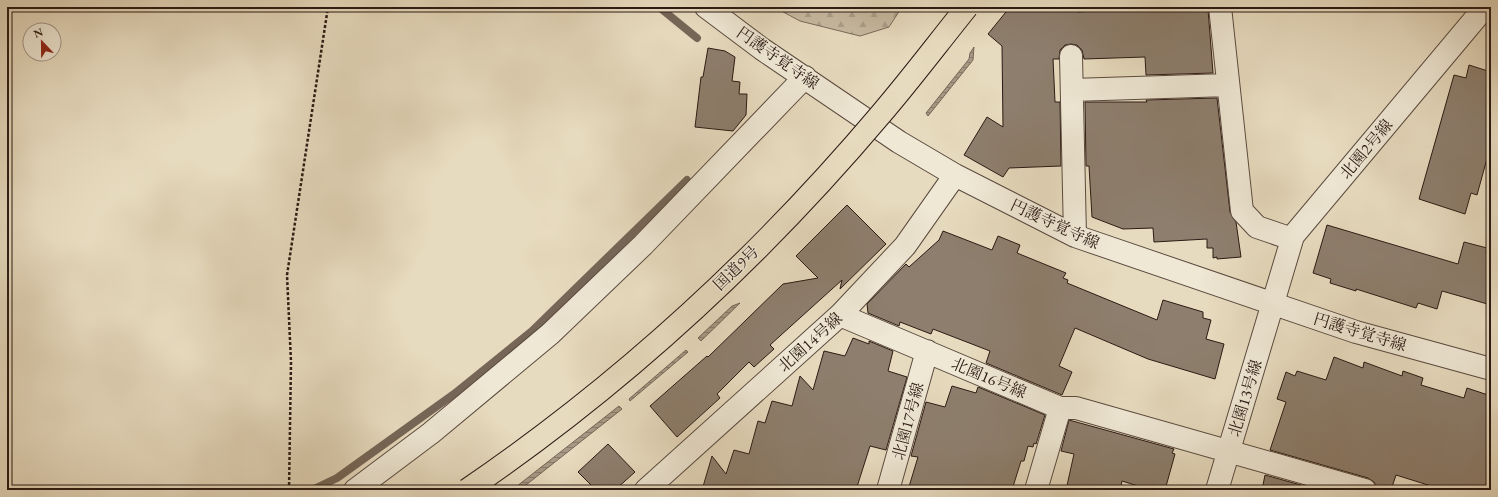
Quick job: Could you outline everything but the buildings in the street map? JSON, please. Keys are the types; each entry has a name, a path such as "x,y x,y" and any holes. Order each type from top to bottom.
{"highway":[{"name":"国道9号","path":"467,490 526,449 632,364 739,266 836,164 881,114 967,7"}],"street":[{"name":"円護寺覚寺線","path":"706,7 898,142 954,175 1075,236 1273,305 1356,332 1491,369"},
{"path":"1220,7 1242,211 1257,227 1292,239"},
{"name":"北園2号線","path":"1273,305 1292,239 1485,7"},
{"path":"1071,56 1075,236"},
{"path":"355,490 431,432 550,334 643,245 805,77"},
{"path":"1072,90 1228,85"},
{"name":"北園14号線","path":"646,490 840,314 905,246 954,175"},
{"name":"北園13号線","path":"1218,490 1273,305"},
{"name":"北園16号線","path":"840,314 1060,408 1076,408 1365,490"},
{"name":"北園17号線","path":"888,490 927,352"},
{"path":"1036,490 1060,408"}],"path":[{"path":"289,490 291,362 287,275 328,7"}],"green space":[{"path":"774,7 902,7 889,27 860,36 800,21"}],"shaded area":[{"path":"974,47 973,60 928,116 926,113 969,59 970,53"},
{"path":"740,303 701,341 698,338 732,306"},
{"path":"686,350 688,352 630,401 629,399"},
{"path":"619,406 622,409 526,485 528,488 525,490 512,490"}],"waterway":[{"path":"659,7 697,38"},
{"path":"312,490 337,478 454,394 532,331 687,180"}]}
